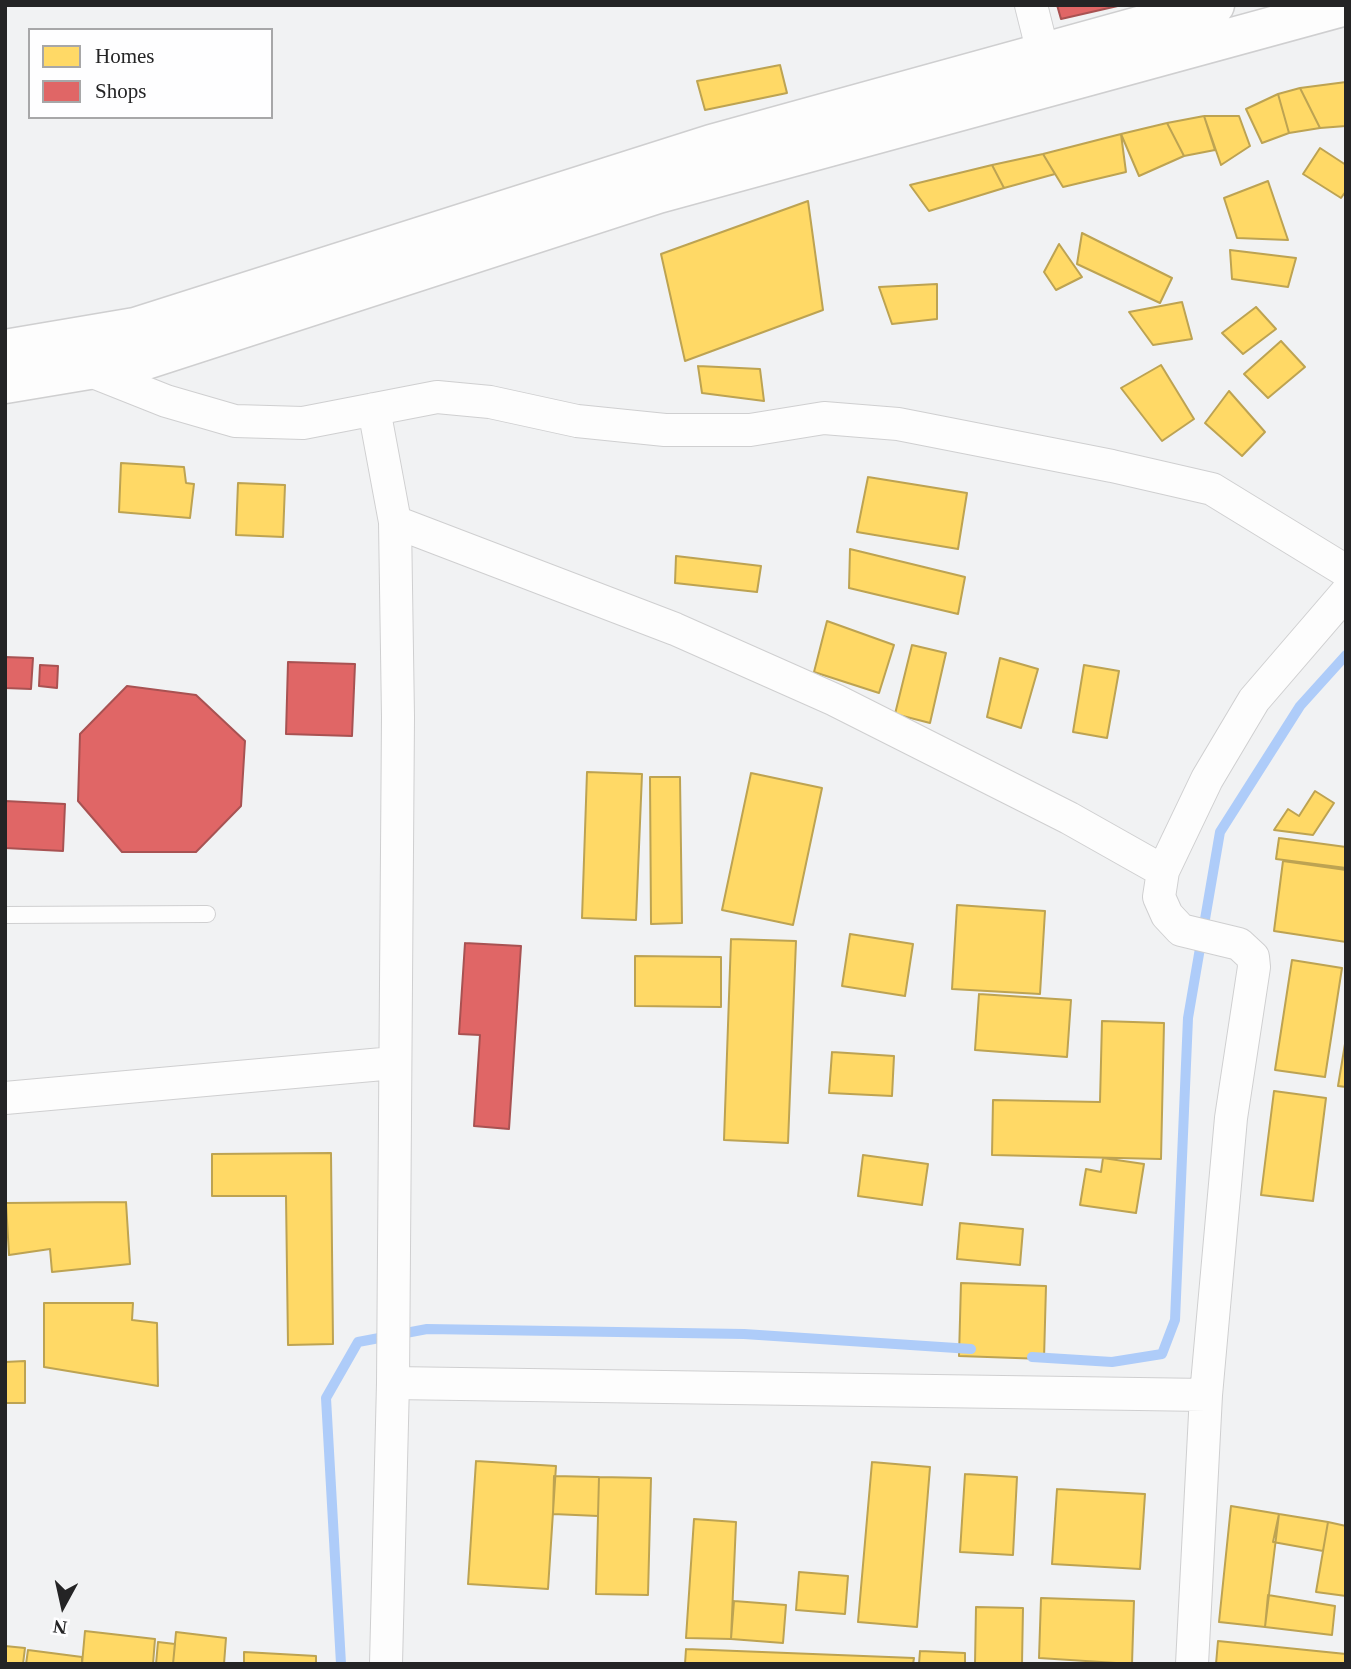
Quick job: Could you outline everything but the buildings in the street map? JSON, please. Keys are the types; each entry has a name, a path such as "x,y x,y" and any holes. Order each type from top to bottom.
{"main road":[{"path":"5,349 135,327 711,144 1215,5"},
{"path":"5,384 93,372 156,357 658,194 1346,6"}],"street":[{"path":"1031,5 1043,52"},
{"path":"93,372 166,401 235,421 303,423 437,397 490,402 577,421 665,430 750,430 824,418 898,424 1112,466 1212,489 1346,571"},
{"path":"374,409 395,522 398,716 391,1292 393,1383 386,1664"},
{"path":"395,522 675,629 835,700 1069,818 1163,871"},
{"path":"1192,1664 1206,1395 1231,1118 1254,967 1253,957 1240,944 1181,930 1167,915 1159,897 1163,871 1207,779 1254,700 1346,593"},
{"path":"5,1098 394,1063"},
{"path":"393,1383 1206,1395"}],"lane":[{"path":"5,915 207,914"}],"waterway":[{"path":"1032,1357 1112,1362 1162,1354 1175,1320 1188,1018 1220,832 1300,706 1346,655"},
{"path":"341,1664 326,1398 358,1342 427,1329 744,1334 971,1349"}]}
